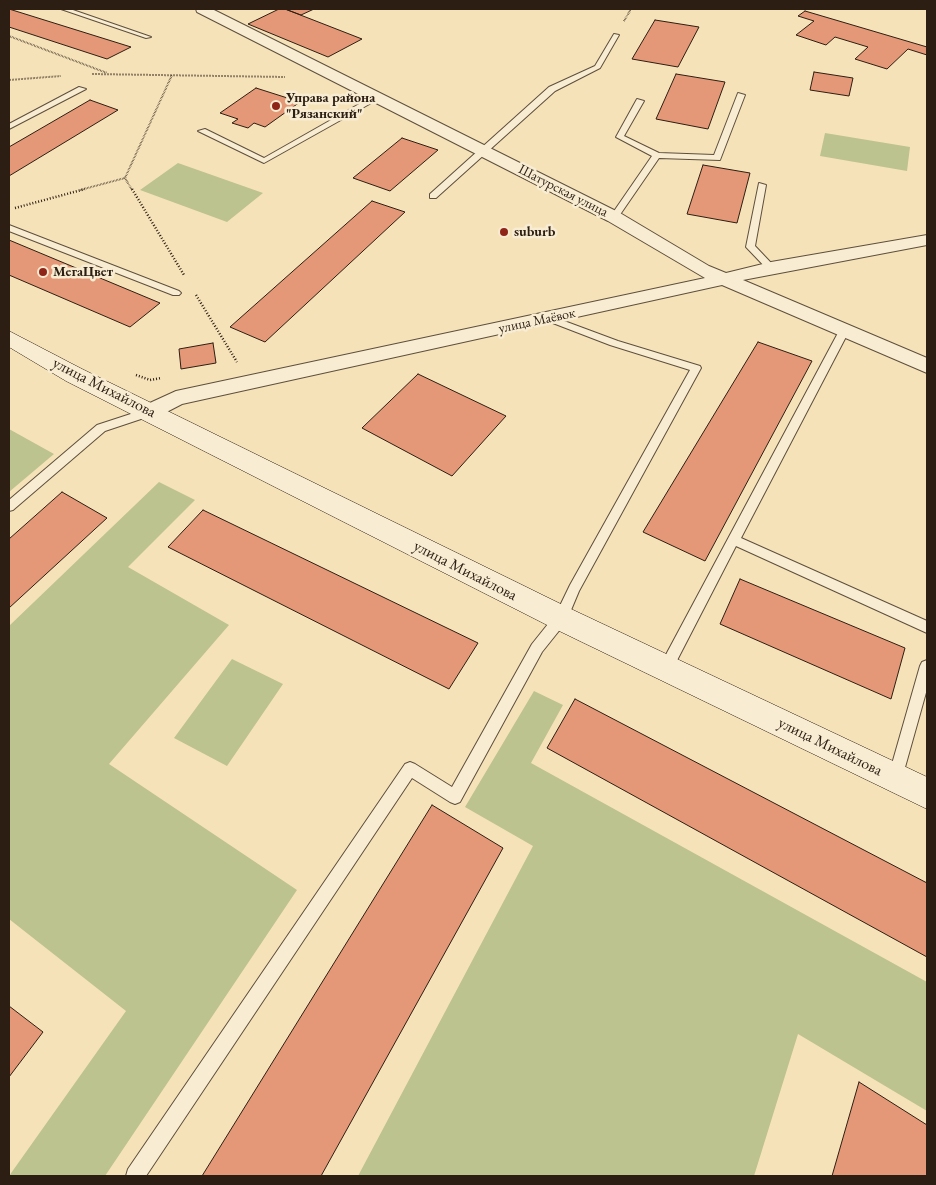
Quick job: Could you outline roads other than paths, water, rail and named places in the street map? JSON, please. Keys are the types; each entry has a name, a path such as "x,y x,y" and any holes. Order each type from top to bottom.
{"street":[{"name":"Шатурская улица","path":"202,9 614,217 724,280 927,366"},
{"name":"улица Маёвок","path":"149,412 176,398 772,268 927,240"},
{"name":"улица Михайлова","path":"9,338 74,375 561,618 927,793"}],"lane":[{"path":"64,9 148,37"},
{"path":"433,196 552,89 598,67 616,35"},
{"path":"9,127 82,89"},
{"path":"640,101 620,137 658,155 717,158 741,95"},
{"path":"202,131 264,162 378,97"},
{"path":"614,217 658,155"},
{"path":"762,185 750,247 772,268"},
{"path":"9,228 176,294"},
{"path":"135,1176 410,770 455,797 537,648 561,618 574,589 696,368 614,343 548,318"},
{"path":"666,668 844,331"},
{"path":"9,508 101,428 149,412"},
{"path":"734,540 927,627"},
{"path":"896,778 927,666"}],"place":[{"name":"Управа района \"Рязанский\"","path":"276,106"},
{"name":"suburb","path":"504,232"},
{"name":"МегаЦвет","path":"43,272"}]}
